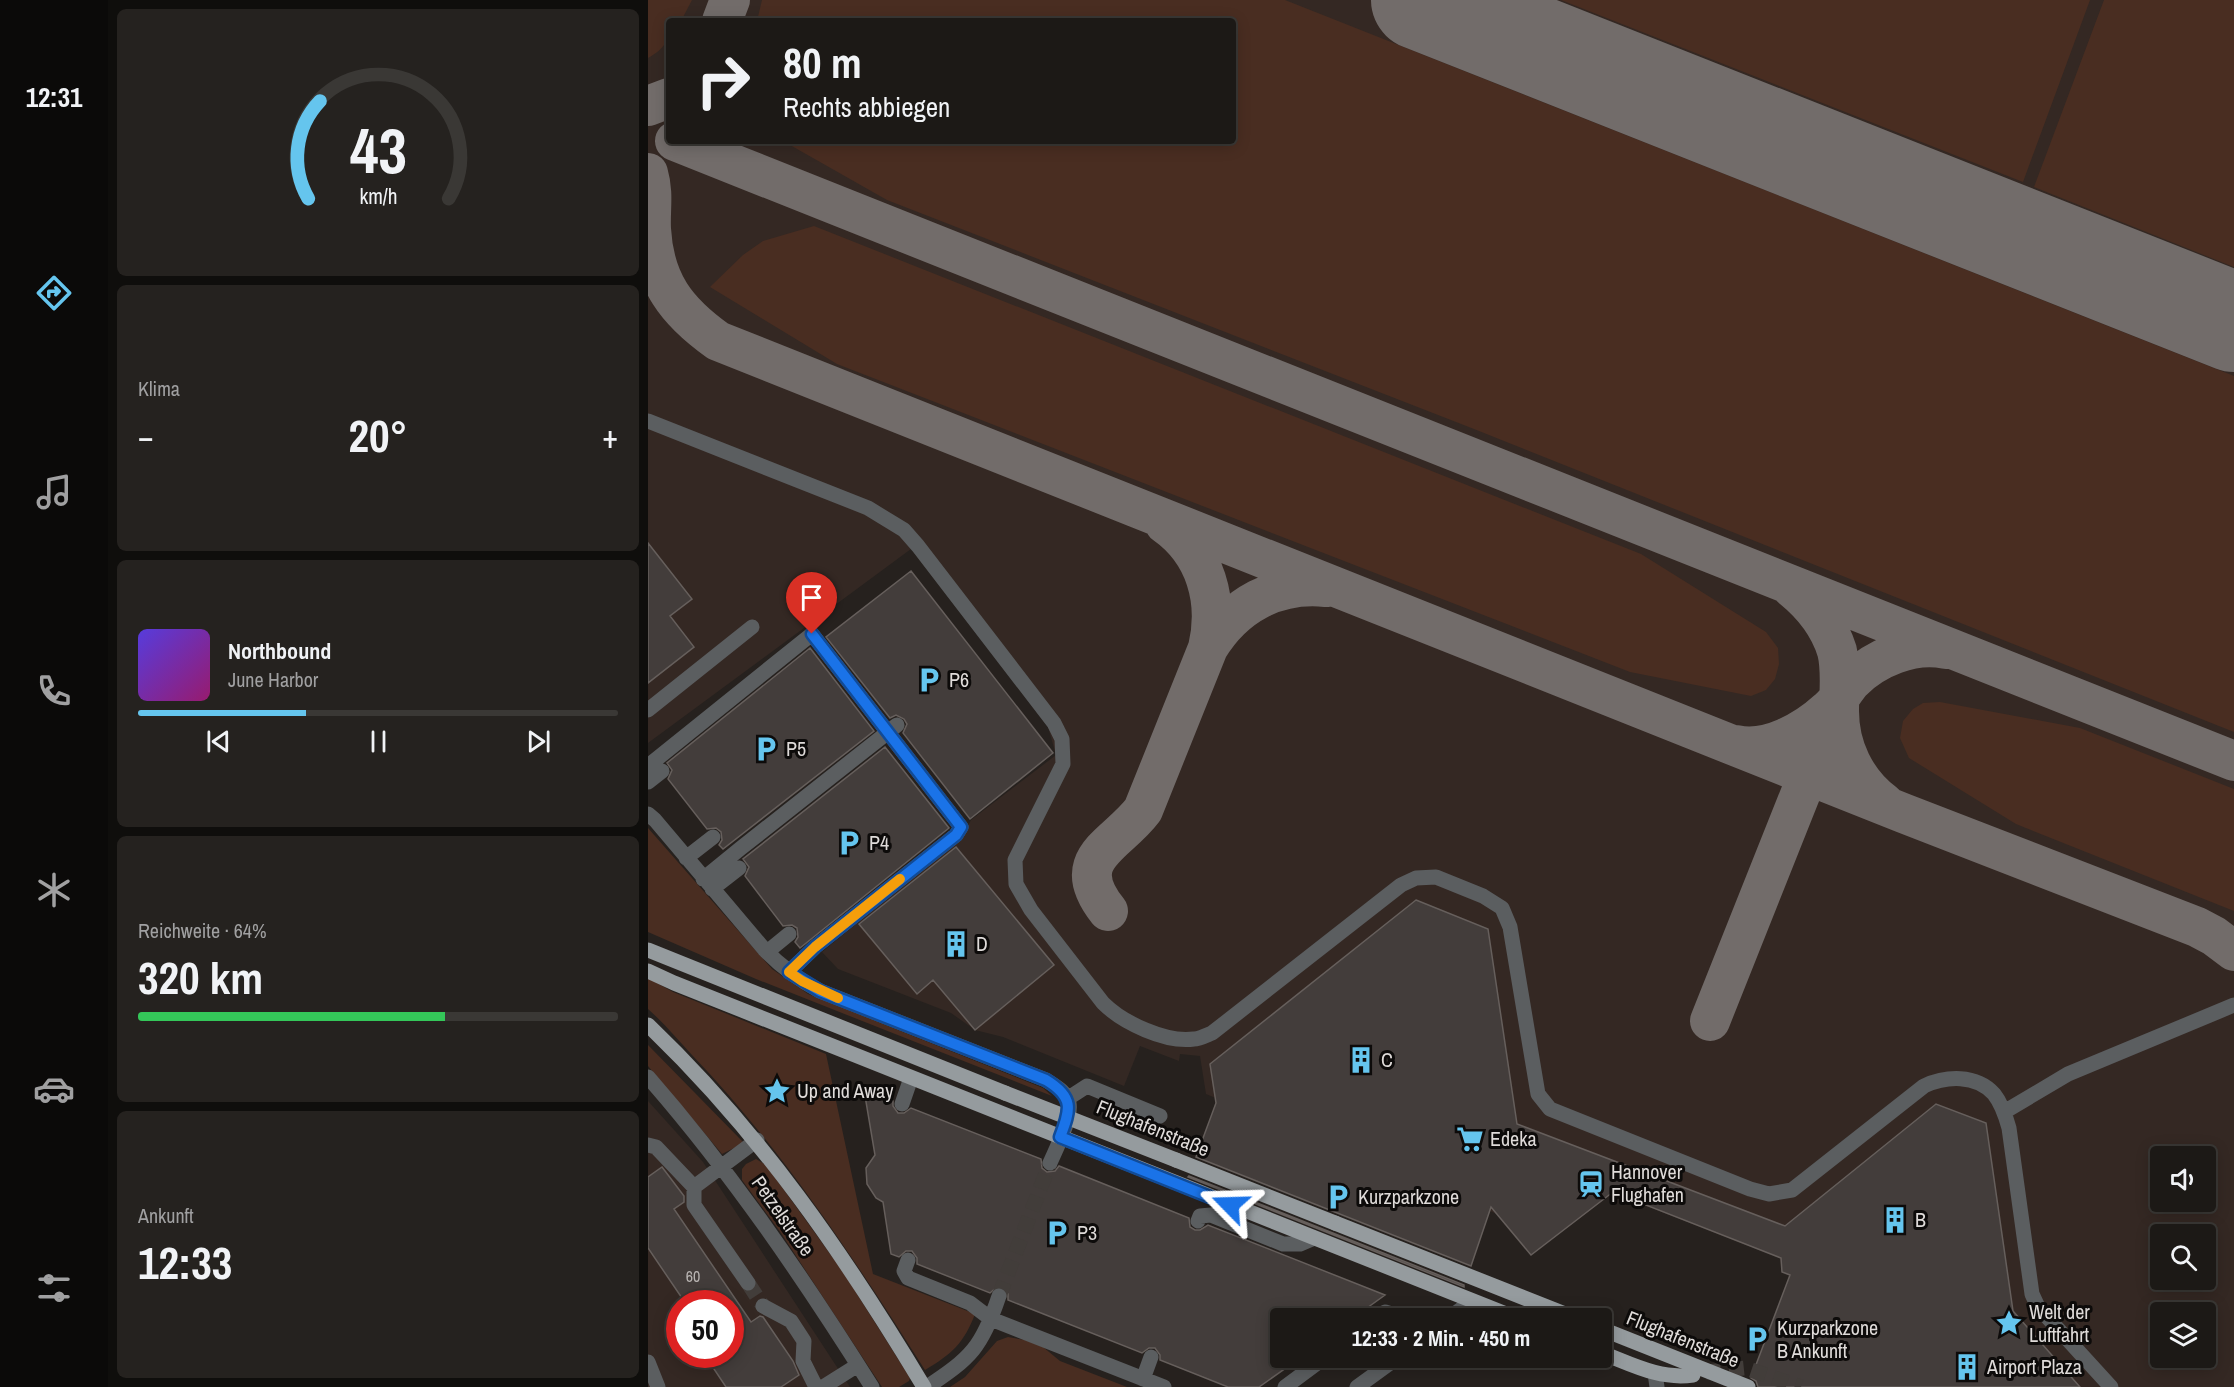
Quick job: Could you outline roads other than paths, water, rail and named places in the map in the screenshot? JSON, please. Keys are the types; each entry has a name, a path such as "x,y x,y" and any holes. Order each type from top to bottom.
{"main road":[{"name":"Flughafenstraße","path":"648,950 1550,1308"},
{"path":"648,971 1490,1308"},
{"path":"648,1024 757,1140 838,1250 926,1387"},
{"name":"Flughafenstraße","path":"1612,1333 1748,1387"},
{"name":"Flughafenstraße","path":"1612,1358 1663,1381 1693,1375"}],"street":[{"path":"648,421 868,508 904,530 918,546 1054,723 1062,739 1063,764 1016,860 1016,884 1031,910 1103,1004 1114,1014 1127,1022 1171,1039 1196,1040 1212,1033 1401,885 1416,878 1436,877 1483,896 1502,908 1510,927 1538,1094 1550,1109 1750,1189 1770,1194 1792,1190 1924,1086 1939,1080 1966,1080 1980,1084 1993,1093 2004,1112 2009,1128 2032,1294 2038,1307 2111,1387"},
{"path":"648,710 752,627"},
{"path":"648,782 655,768 812,634 892,728 961,827 956,835 815,947 789,972"},
{"path":"708,884 741,848 892,728"},
{"path":"648,814 767,952 789,972 820,991 1046,1080 1060,1089 1069,1103 1068,1115 1050,1163"},
{"path":"686,858 713,837"},
{"path":"708,884 739,868"},
{"path":"767,952 789,934"},
{"path":"2004,1112 2068,1074 2234,1005"},
{"name":"Petzelstraße","path":"648,1077 723,1167 777,1242 872,1387"},
{"path":"902,1104 911,1078"},
{"path":"1066,1099 1087,1086 1160,1116"},
{"path":"694,1187 757,1140"},
{"path":"648,1145 656,1147 694,1187 694,1205 748,1283"},
{"path":"1198,1221 1200,1216 1210,1215 1250,1236 1283,1244 1291,1245 1314,1238"},
{"path":"908,1260 904,1271 909,1278 970,1303 992,1319 1164,1387"},
{"path":"926,1387 968,1358 982,1339 992,1319 999,1296"},
{"path":"1463,1308 1472,1301"},
{"path":"763,1305 791,1321 804,1341 803,1361 816,1387"},
{"path":"1143,1379 1151,1357"},
{"path":"648,1362 658,1387"},
{"path":"823,1387 858,1365"},
{"path":"1284,1387 1310,1368"},
{"path":"1357,1387 1383,1368"}],"tunnel":[{"path":"999,1296 1050,1163"},
{"path":"748,1283 763,1306"},
{"path":"1706,1372 1745,1368 1801,1387"}],"place":[{"name":"P6","path":"929,680"},
{"name":"P5","path":"766,749"},
{"name":"P4","path":"849,843"},
{"name":"D","path":"956,944"},
{"name":"C","path":"1361,1060"},
{"name":"Up and Away","path":"777,1091"},
{"name":"Edeka","path":"1470,1139"},
{"name":"Hannover Flughafen","path":"1591,1184"},
{"name":"Kurzparkzone","path":"1338,1197"},
{"name":"B","path":"1895,1220"},
{"name":"P3","path":"1057,1233"},
{"name":"Welt der Luftfahrt","path":"2009,1323"},
{"name":"Kurzparkzone B Ankunft","path":"1757,1339"},
{"name":"Airport Plaza","path":"1967,1367"}]}
